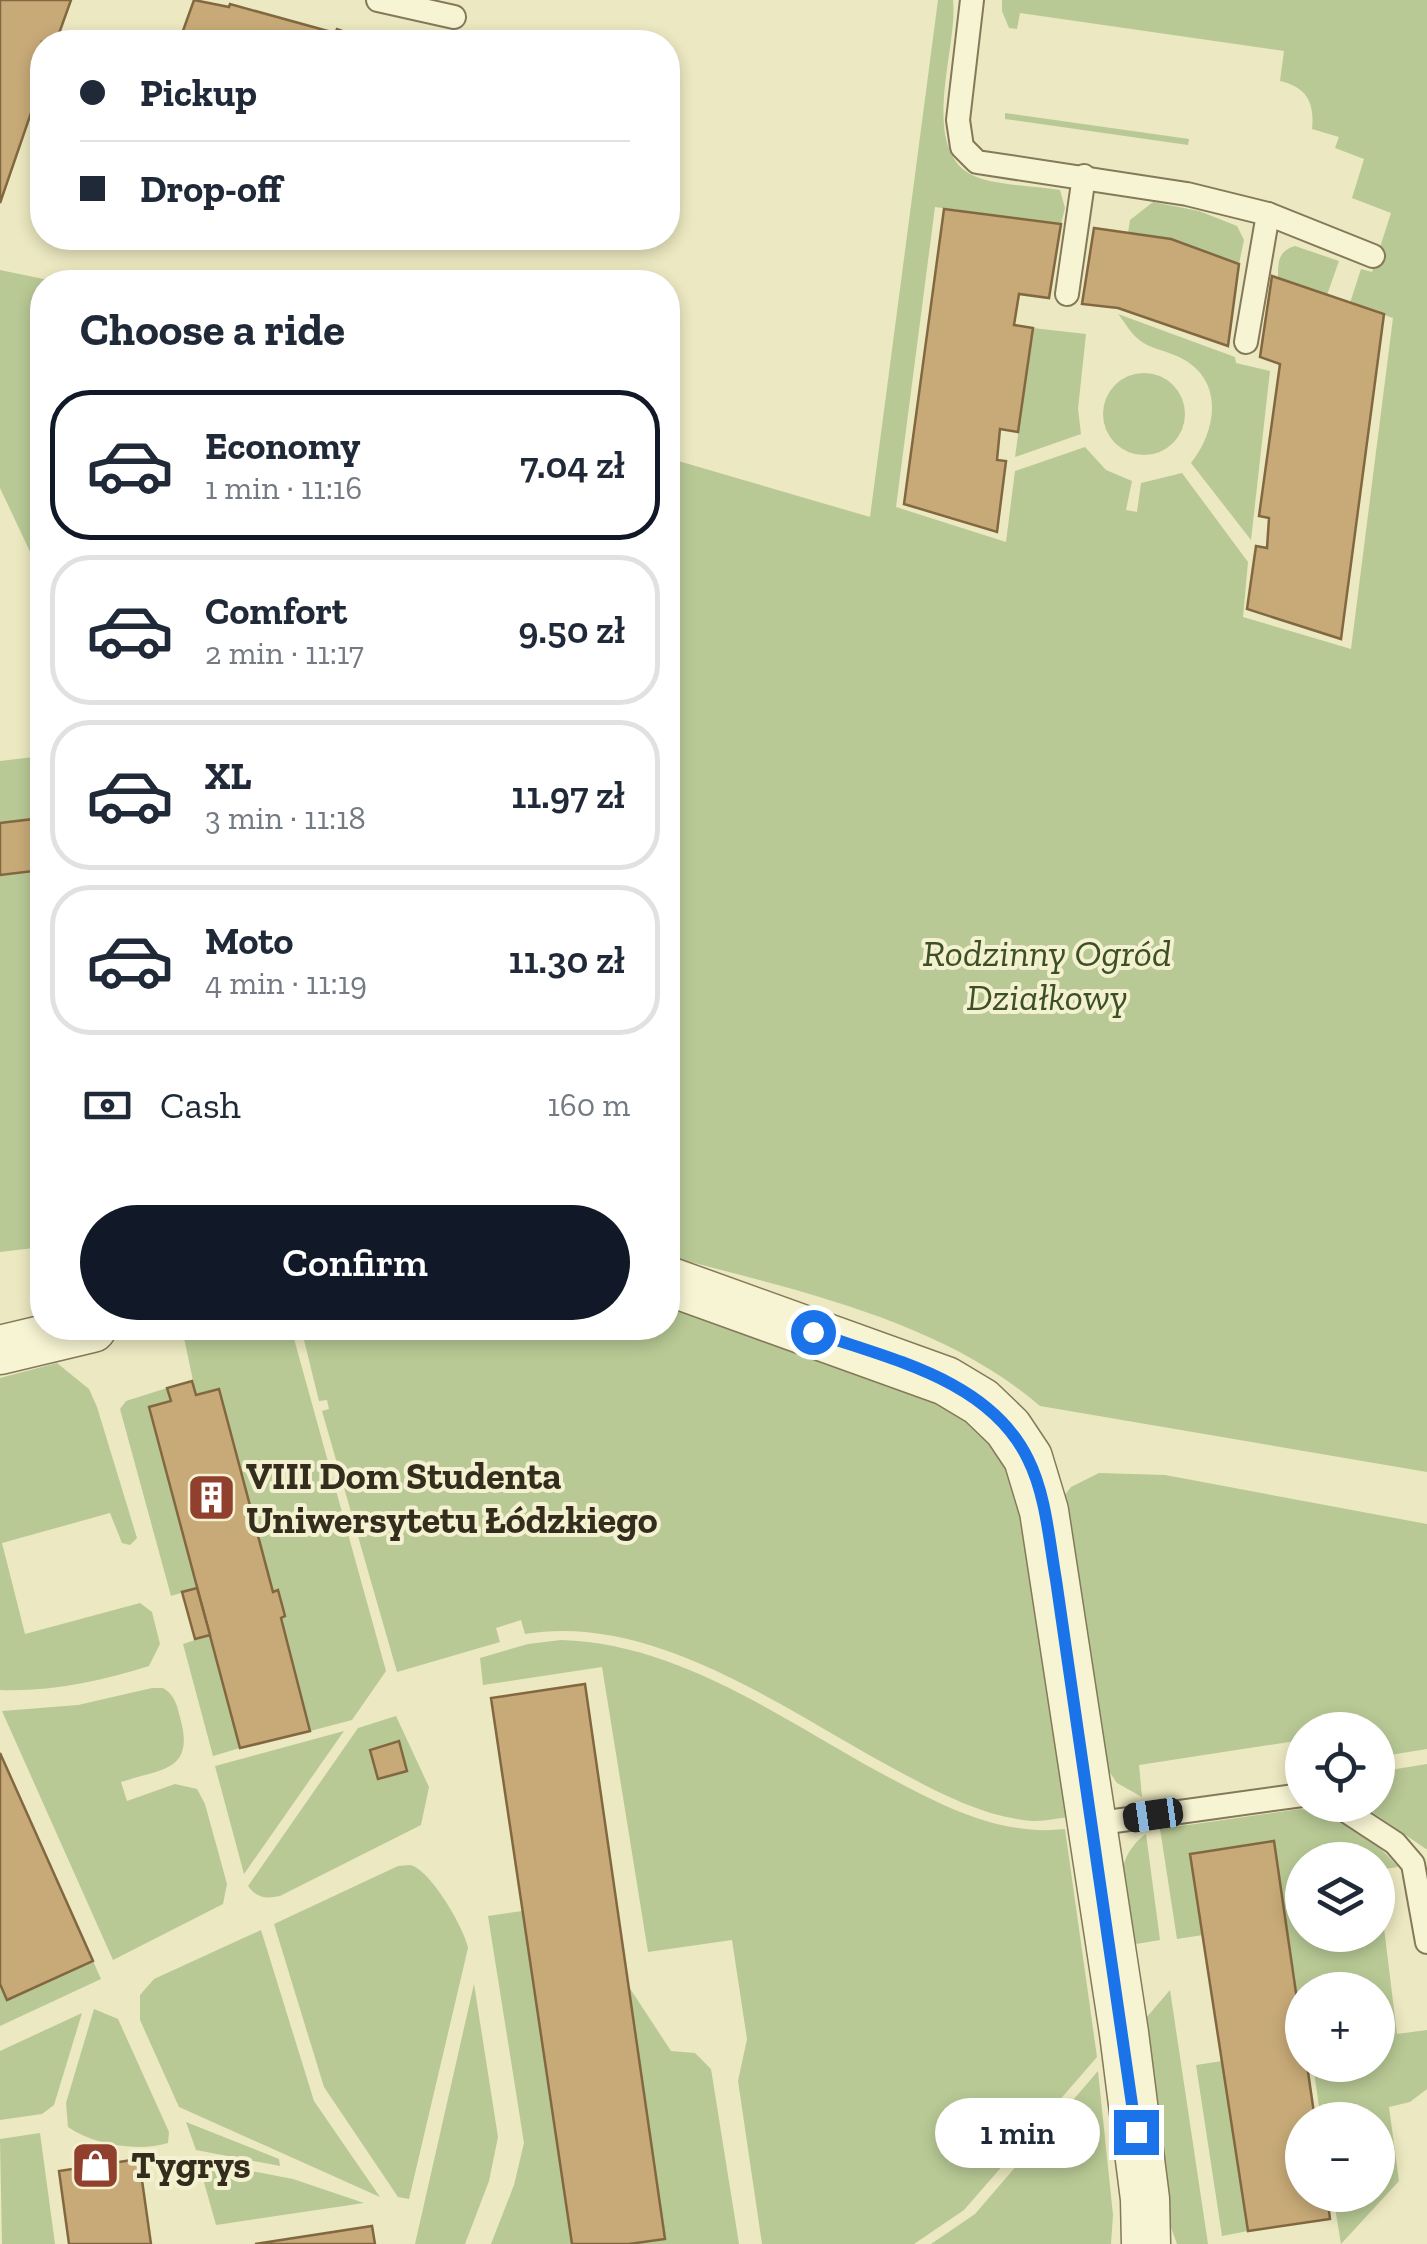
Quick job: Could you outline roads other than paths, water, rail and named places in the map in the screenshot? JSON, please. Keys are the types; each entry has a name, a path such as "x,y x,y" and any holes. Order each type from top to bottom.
{"street":[{"path":"680,1285 946,1381 981,1402 1008,1428 1028,1458 1044,1510 1093,1824 1145,2198 1146,2244"},
{"path":"0,1350 42,1340"}],"lane":[{"path":"378,0 454,18"},
{"path":"972,0 958,120 962,147 977,162 1156,186 1268,214 1374,256"},
{"path":"1067,294 1084,176"},
{"path":"1246,342 1268,214"},
{"path":"1093,1824 1285,1797"},
{"path":"1363,1822 1395,1843 1414,1864 1427,1942"}],"place":[{"name":"VIII Dom Studenta Uniwersytetu Łódzkiego","path":"211,1498"},
{"name":"Tygrys","path":"96,2165"}],"park label":[{"name":"Rodzinny Ogród Działkowy","path":"1047,974"}]}
